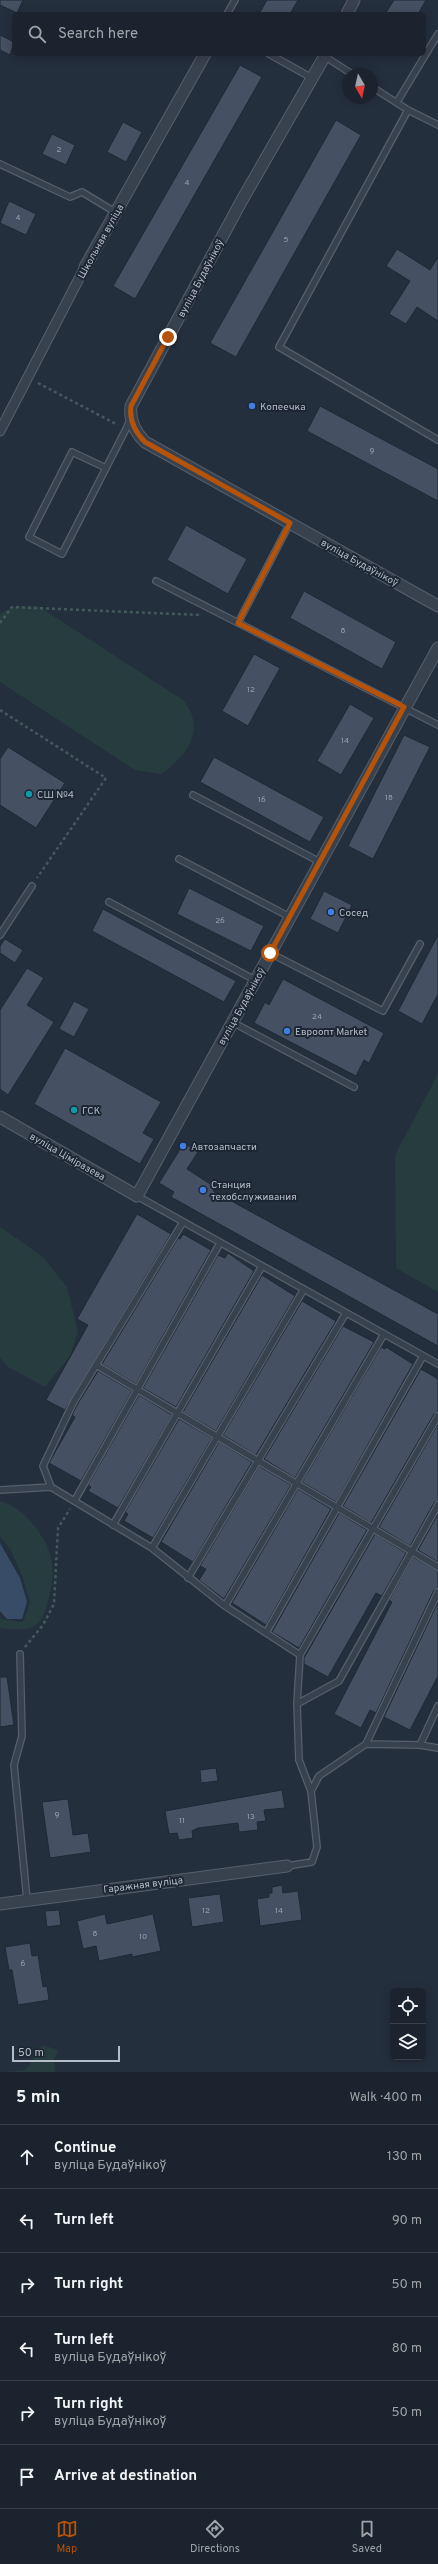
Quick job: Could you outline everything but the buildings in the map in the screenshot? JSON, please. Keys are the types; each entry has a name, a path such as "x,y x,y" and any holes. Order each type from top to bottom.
{"street":[{"path":"348,12 354,0"},
{"name":"Школьная вуліца","path":"0,431 85,267 204,56"},
{"name":"вуліца Будаўнікоў","path":"324,56 191,294 131,406 131,418 136,432 145,442 438,606"},
{"name":"вуліца Будаўнікоў","path":"137,1196 404,707 438,648"},
{"name":"вуліца Ціміразева","path":"0,1117 137,1196"},
{"name":"Гаражная вуліца","path":"0,1904 287,1866"}],"lane":[{"path":"228,12 235,0"},
{"path":"426,53 438,34"},
{"path":"273,56 313,78"},
{"path":"326,56 343,68"},
{"path":"396,102 424,56"},
{"path":"378,91 408,110 438,125"},
{"path":"408,110 279,347 438,440"},
{"path":"0,164 70,197 82,192 115,212"},
{"path":"106,468 72,452 29,537 62,554 126,429 131,418"},
{"path":"238,623 290,523"},
{"path":"156,581 438,725"},
{"path":"193,795 320,862"},
{"path":"179,859 290,917"},
{"path":"0,935 32,886"},
{"path":"109,902 255,980"},
{"path":"270,953 383,1011 420,944"},
{"path":"232,1022 354,1087"},
{"path":"137,1196 438,1364"},
{"path":"51,1487 43,1466 73,1403 183,1222"},
{"path":"75,1500 220,1242"},
{"path":"113,1525 262,1266"},
{"path":"152,1548 304,1289"},
{"path":"188,1578 346,1313"},
{"path":"225,1606 384,1334"},
{"path":"266,1633 424,1356"},
{"path":"96,1365 438,1567"},
{"path":"287,1866 312,1862 317,1847 311,1790 299,1760 297,1704 300,1655 438,1416"},
{"path":"0,1490 51,1487 75,1500 152,1548 225,1606 300,1655"},
{"path":"297,1704 339,1681 438,1505"},
{"path":"311,1790 319,1776 366,1744 438,1592"},
{"path":"20,1654 22,1736 14,1765 27,1900"},
{"path":"420,1745 438,1706"},
{"path":"366,1744 420,1745 438,1748"}],"path":[{"path":"28,378 126,429"},
{"path":"0,623 12,607 202,615"},
{"path":"0,710 106,778 32,886"},
{"path":"20,1654 43,1626 54,1604 58,1528 75,1500"}],"green space":[{"path":"38,606 183,700 190,711 194,732 186,750 171,767 161,774 135,770 0,682 0,614 12,607"},
{"path":"438,1074 438,1292 396,1268 395,1155"},
{"path":"0,1227 42,1256 67,1287 78,1332 70,1356 45,1387 8,1367 0,1358"},
{"path":"0,1501 9,1504 18,1510 34,1526 46,1545 53,1568 46,1608 38,1623 28,1629 19,1630 0,1628 0,1619 23,1622 30,1602 23,1578 11,1551 0,1536"},
{"path":"42,2045 58,2050 54,2060 55,2072 4,2072 26,2070"}],"water":[{"path":"0,1543 20,1578 27,1602 22,1619 7,1619 0,1611"}],"place":[{"name":"Копеечка","path":"252,406"},
{"name":"СШ №4","path":"29,794"},
{"name":"Сосед","path":"331,912"},
{"name":"Евроопт Market","path":"287,1031"},
{"name":"ГСК","path":"74,1110"},
{"name":"Автозапчасти","path":"183,1146"},
{"name":"Станция техобслуживания","path":"203,1190"}],"route":[{"path":"168,337 131,406 131,418 136,432 145,442 290,523 238,623 404,707 270,953"}]}
